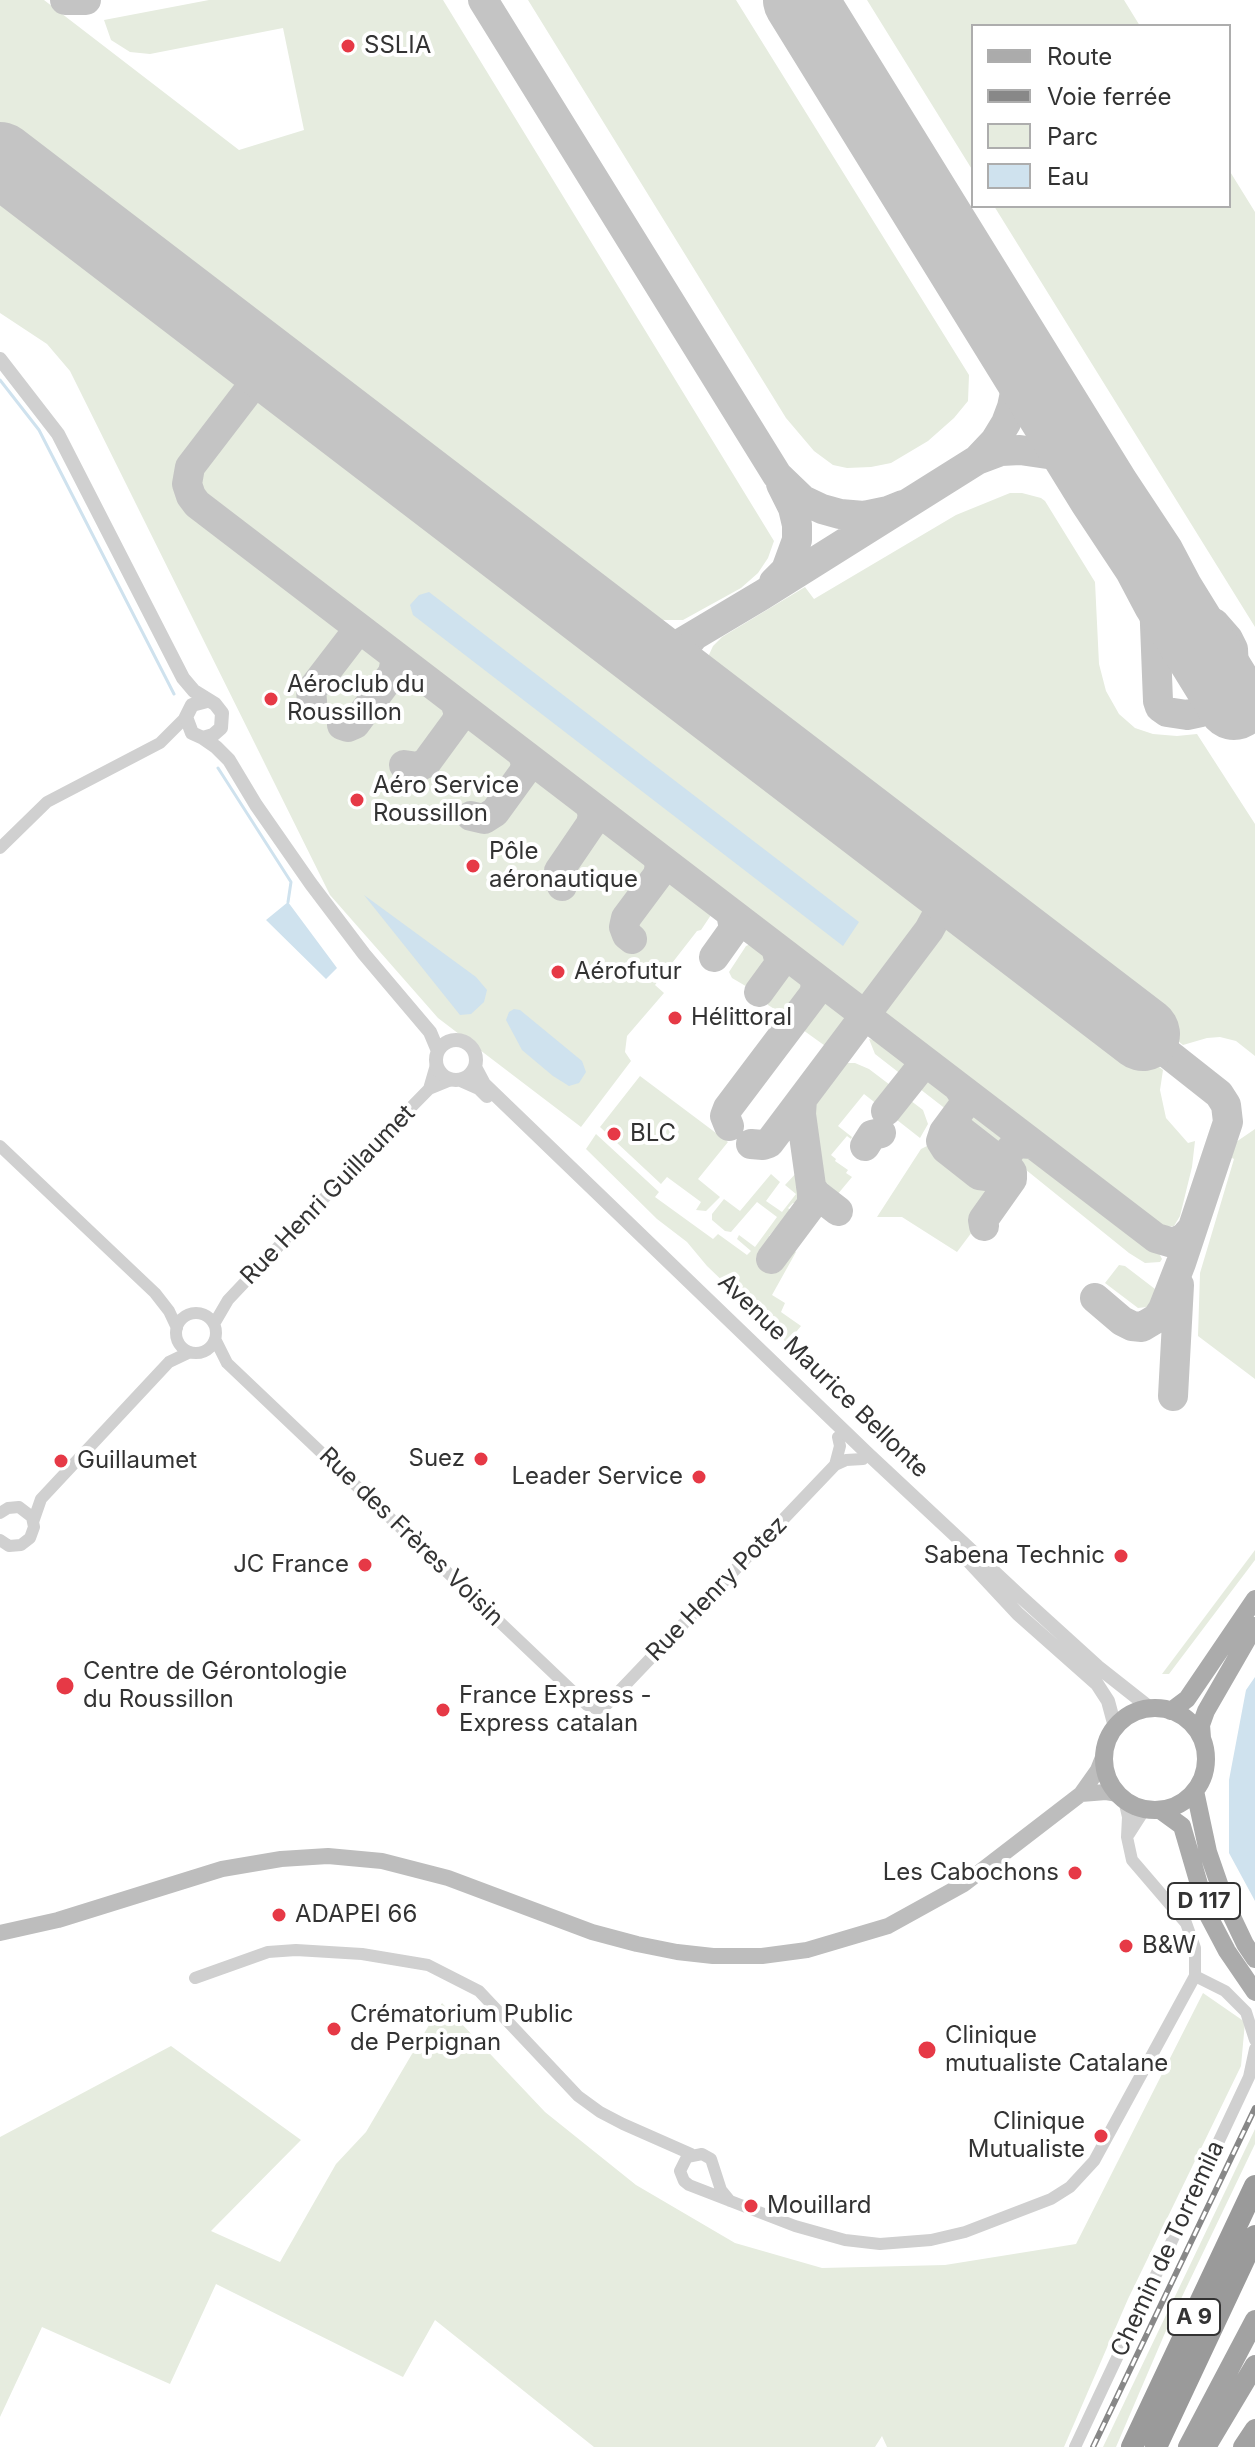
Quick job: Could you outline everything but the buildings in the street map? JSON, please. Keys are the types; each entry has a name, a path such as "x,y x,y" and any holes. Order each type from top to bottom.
{"highway":[{"name":"A 9","path":"1132,2447 1255,2186"},
{"name":"A 9","path":"1156,2447 1255,2236"},
{"path":"1188,2447 1255,2320"},
{"path":"1206,2447 1255,2365"},
{"path":"1222,2447 1255,2392"},
{"path":"1243,2447 1255,2429"}],"main road":[{"path":"1171,1711 1187,1699 1255,1599"},
{"path":"1081,1794 1106,1792 1153,1810 1174,1807 1195,1791 1203,1779 1206,1765 1201,1725 1206,1711 1255,1626"},
{"path":"0,1933 58,1920 222,1869 281,1859 328,1856 382,1861 448,1878 592,1932 677,1952 713,1956 807,1950 888,1926 964,1884 1081,1794 1098,1770 1115,1727 1125,1718 1150,1708 1171,1711 1184,1717 1202,1738"},
{"path":"1104,1755 1110,1783 1121,1797"},
{"name":"D 117","path":"1195,1791 1208,1852 1226,1904 1255,1959"},
{"name":"D 117","path":"1153,1810 1182,1826 1208,1915 1227,1951 1255,1992"}],"street":[{"path":"0,359 58,434 183,678 222,713 221,728 229,760"},
{"path":"183,678 188,728 229,760 311,884 364,954 430,1032 442,1074 456,1080 470,1075 476,1056 472,1047 430,1032"},
{"path":"160,743 196,702 207,701"},
{"path":"0,848 47,802 160,743 213,735 221,728"},
{"path":"437,1058 443,1044 451,1040"},
{"name":"Rue Henri Guillaumet","path":"429,1089 437,1058"},
{"name":"Avenue Maurice Bellonte","path":"475,1067 484,1084 856,1443 1098,1667 1150,1708"},
{"name":"Rue Henri Guillaumet","path":"214,1324 228,1300 429,1089 456,1080"},
{"name":"Avenue Maurice Bellonte","path":"456,1080 479,1088 838,1437 938,1529 1018,1614 1097,1684 1108,1701 1115,1727"},
{"path":"0,1146 162,1300 214,1324 215,1339 212,1345 169,1362"},
{"path":"162,1300 178,1334 196,1352"},
{"name":"Rue Henri Guillaumet","path":"196,1314 228,1300"},
{"path":"0,1540 15,1546 26,1542 33,1533 33,1522 41,1499 169,1362 182,1319 196,1314"},
{"name":"Rue des Frères Voisin","path":"215,1339 227,1363"},
{"name":"Rue des Frères Voisin","path":"196,1352 211,1354 227,1363 587,1705 597,1709"},
{"path":"835,1465 840,1446 838,1437"},
{"path":"835,1465 846,1460 863,1459"},
{"name":"Rue Henry Potez","path":"597,1709 607,1704 835,1465"},
{"path":"0,1513 41,1499"},
{"path":"19,1507 28,1512 33,1522"},
{"path":"691,2154 680,2171 684,2181 694,2187 808,2229 845,2240 880,2244 931,2240 965,2232 1051,2199 1070,2187 1094,2161 1195,1976 1195,1948 1186,1923 1132,1860 1127,1837 1128,1817 1121,1797"},
{"path":"1127,1837 1153,1810"},
{"path":"195,1978 268,1952 296,1950 373,1955 428,1965 479,1991 578,2096 600,2112 691,2154 707,2156 715,2169 721,2190 730,2201"},
{"path":"1195,1976 1225,1991 1246,2012 1255,2040"},
{"name":"Chemin de Torremila","path":"1075,2447 1249,2077 1255,2049"},
{"path":"667,2144 681,2166"},
{"path":"699,2188 712,2179 715,2169"}],"green space":[{"path":"0,0 44,0 239,150 304,130 283,28 150,54 130,52 111,40 104,20 209,0 443,0 774,541 758,573 741,588 683,620 640,620 620,613 0,139"},
{"path":"528,0 736,0 969,375 968,401 954,418 928,441 891,463 847,468 833,465 814,451 786,418"},
{"path":"867,0 1124,0 1139,24 971,24 971,168"},
{"path":"1231,173 1255,212 1255,627 995,208 1231,208"},
{"path":"0,180 233,359 240,370 240,384 186,456 180,469 182,492 194,509 711,911 701,930 697,931 655,985 664,993 627,1036 625,1052 631,1061 581,1127 438,1018 330,895 70,371 47,344 0,313"},
{"path":"267,390 277,391 908,875 923,897 921,927 876,987 861,995 846,992 200,494 195,475 200,463 253,395"},
{"path":"1010,493 1022,493 1045,501 1095,582 1099,664 1106,691 1119,714 1135,728 1153,734 1197,734 1255,824 1255,1056 1236,1041 1220,1037 1183,1045 720,691 708,670 708,657 722,637 805,587 814,599 956,515"},
{"path":"959,926 982,931 1163,1070 1160,1090 1166,1118 1188,1143 1195,1141 1180,1216 1174,1226 1155,1228 890,1025 885,1010 890,997 936,935"},
{"path":"753,943 770,954 771,960 753,987 749,988 732,978 729,972 746,946"},
{"path":"794,971 807,982 808,988 791,1013 784,1015 765,1000 783,972"},
{"path":"820,999 831,999 844,1018 842,1035 828,1048 801,1027"},
{"path":"869,1039 886,1042 957,1098 958,1102 952,1110 947,1110 875,1054"},
{"path":"847,1063 869,1069 923,1110 928,1124 920,1138 864,1094 838,1126 852,1137 847,1136 831,1155 852,1177 832,1201 822,1194 808,1105 837,1067"},
{"path":"640,1076 728,1142 698,1179 720,1197 706,1211 696,1210 701,1202 667,1177 661,1184 600,1127"},
{"path":"973,1112 1005,1133 1007,1138 1002,1147 993,1147 966,1125 966,1117"},
{"path":"795,1122 805,1201 798,1205 793,1203 788,1208 794,1213 780,1233 775,1229 769,1236 777,1241 767,1256 774,1260 786,1244 796,1252 772,1295 785,1303 781,1312 801,1326 787,1343 707,1266 687,1242 657,1219 586,1149 596,1134 659,1192 655,1197 713,1239 718,1234 747,1255 751,1251 737,1239 739,1235 755,1247 777,1217 757,1202 731,1232 712,1220 712,1214 724,1199 740,1211 771,1174 780,1182 766,1201 782,1212 796,1194 785,1185 798,1171 793,1132"},
{"path":"1255,1129 1255,1379 1198,1336 1200,1273 1234,1159 1230,1157 1236,1142"},
{"path":"933,1146 991,1192 969,1223 972,1232 957,1252 902,1217 877,1217 921,1149"},
{"path":"1023,1151 1158,1251 1162,1259 1160,1262 1145,1263 1129,1253 1015,1161 1019,1152"},
{"path":"1119,1265 1125,1266 1155,1289 1153,1301 1147,1307 1138,1308 1105,1283"},
{"path":"1255,1550 1255,1560 1169,1674 1162,1674"},
{"path":"1203,1993 1245,2022 1241,2066 1128,2299 1064,2447 887,2447 882,2436 875,2447 594,2447 435,2320 403,2377 216,2284 170,2384 42,2327 0,2417 0,2137 171,2046 301,2140 211,2231 280,2262 336,2164 366,2132 442,2003 545,2112 636,2185 735,2243 822,2268 945,2265 1076,2244"},
{"path":"1255,2129 1255,2144 1168,2326 1116,2447 1103,2447"}],"water":[{"path":"429,592 859,922 843,946 413,615 410,605 419,595"},
{"path":"364,895 476,977 487,990 484,1002 471,1014 460,1015"},
{"path":"288,902 337,968 326,979 266,920"},
{"path":"514,1009 520,1010 582,1061 586,1072 579,1083 569,1086 522,1050 506,1020"},
{"path":"1255,1677 1255,1901 1229,1853 1229,1780 1246,1690"}],"waterway":[{"path":"0,380 39,430 174,694"},
{"path":"218,768 291,882 288,902"}],"taxiway":[{"path":"65,0 86,0"},
{"path":"483,0 777,475 803,500 840,514 864,516 903,505"},
{"path":"626,638 646,650 658,652 673,648 977,460 995,441 1012,407 1017,383 1016,367 1007,333"},
{"path":"243,344 256,364 252,386"},
{"path":"295,384 266,374 252,386 190,467 187,484 197,504 1156,1238 1173,1243 1184,1238 1192,1229"},
{"path":"977,460 1001,451 1020,450 1054,455 1083,471 1104,492"},
{"path":"774,582 786,570 797,540 793,508 781,484"},
{"path":"1149,560 1153,574 1160,707 1167,712 1187,715 1201,712 1227,692 1234,671 1233,649 1214,623 1185,612 1168,596"},
{"path":"312,701 311,691 354,635 354,625"},
{"path":"691,687 678,675 674,660 693,637"},
{"path":"342,725 348,727 355,724 393,673 393,654"},
{"path":"404,765 418,767 426,763 456,722 459,714 455,702"},
{"path":"471,816 484,819 495,812 524,772 526,763 522,753"},
{"path":"562,886 559,871 591,824 593,814 590,806"},
{"path":"632,939 624,927 626,918 658,875 660,865 657,857"},
{"path":"751,1144 769,1143 929,930 940,910 941,892 934,878 914,859"},
{"path":"714,957 734,929 731,913"},
{"path":"759,992 778,966 776,948"},
{"path":"729,1126 725,1116 728,1108 814,994 816,985 813,976"},
{"path":"1095,1298 1132,1326 1142,1327 1157,1318 1181,1263 1228,1122 1226,1105 1219,1094 1143,1034"},
{"path":"886,1111 925,1062"},
{"path":"959,1088 964,1096 964,1105 941,1141 946,1149 979,1175 991,1174 1016,1143 1032,1144"},
{"path":"771,1259 812,1204 801,1114 802,1099"},
{"path":"957,1115 959,1129 1009,1168"},
{"path":"865,1146 872,1135 881,1133"},
{"path":"984,1226 983,1220 1012,1179 1005,1155"},
{"path":"811,1187 838,1211"},
{"path":"1173,1396 1179,1285"}],"runway":[{"path":"800,0 1149,560 1234,703"},
{"path":"0,159 1143,1034"}],"railway":[{"path":"1093,2447 1255,2108"}],"place":[{"name":"SSLIA","path":"348,46"},
{"name":"Aéroclub du Roussillon","path":"271,699"},
{"name":"Aéro Service Roussillon","path":"357,800"},
{"name":"Pôle aéronautique","path":"473,866"},
{"name":"Aérofutur","path":"558,972"},
{"name":"Hélittoral","path":"675,1018"},
{"name":"BLC","path":"614,1134"},
{"name":"Suez","path":"481,1459"},
{"name":"Guillaumet","path":"61,1461"},
{"name":"Leader Service","path":"699,1477"},
{"name":"Sabena Technic","path":"1121,1556"},
{"name":"JC France","path":"365,1565"},
{"name":"Centre de Gérontologie du Roussillon","path":"65,1686"},
{"name":"France Express - Express catalan","path":"443,1710"},
{"name":"Les Cabochons","path":"1075,1873"},
{"name":"ADAPEI 66","path":"279,1915"},
{"name":"B&W","path":"1126,1946"},
{"name":"Crématorium Public de Perpignan","path":"334,2029"},
{"name":"Clinique mutualiste Catalane","path":"927,2050"},
{"name":"Clinique Mutualiste","path":"1101,2136"},
{"name":"Mouillard","path":"751,2206"}]}
